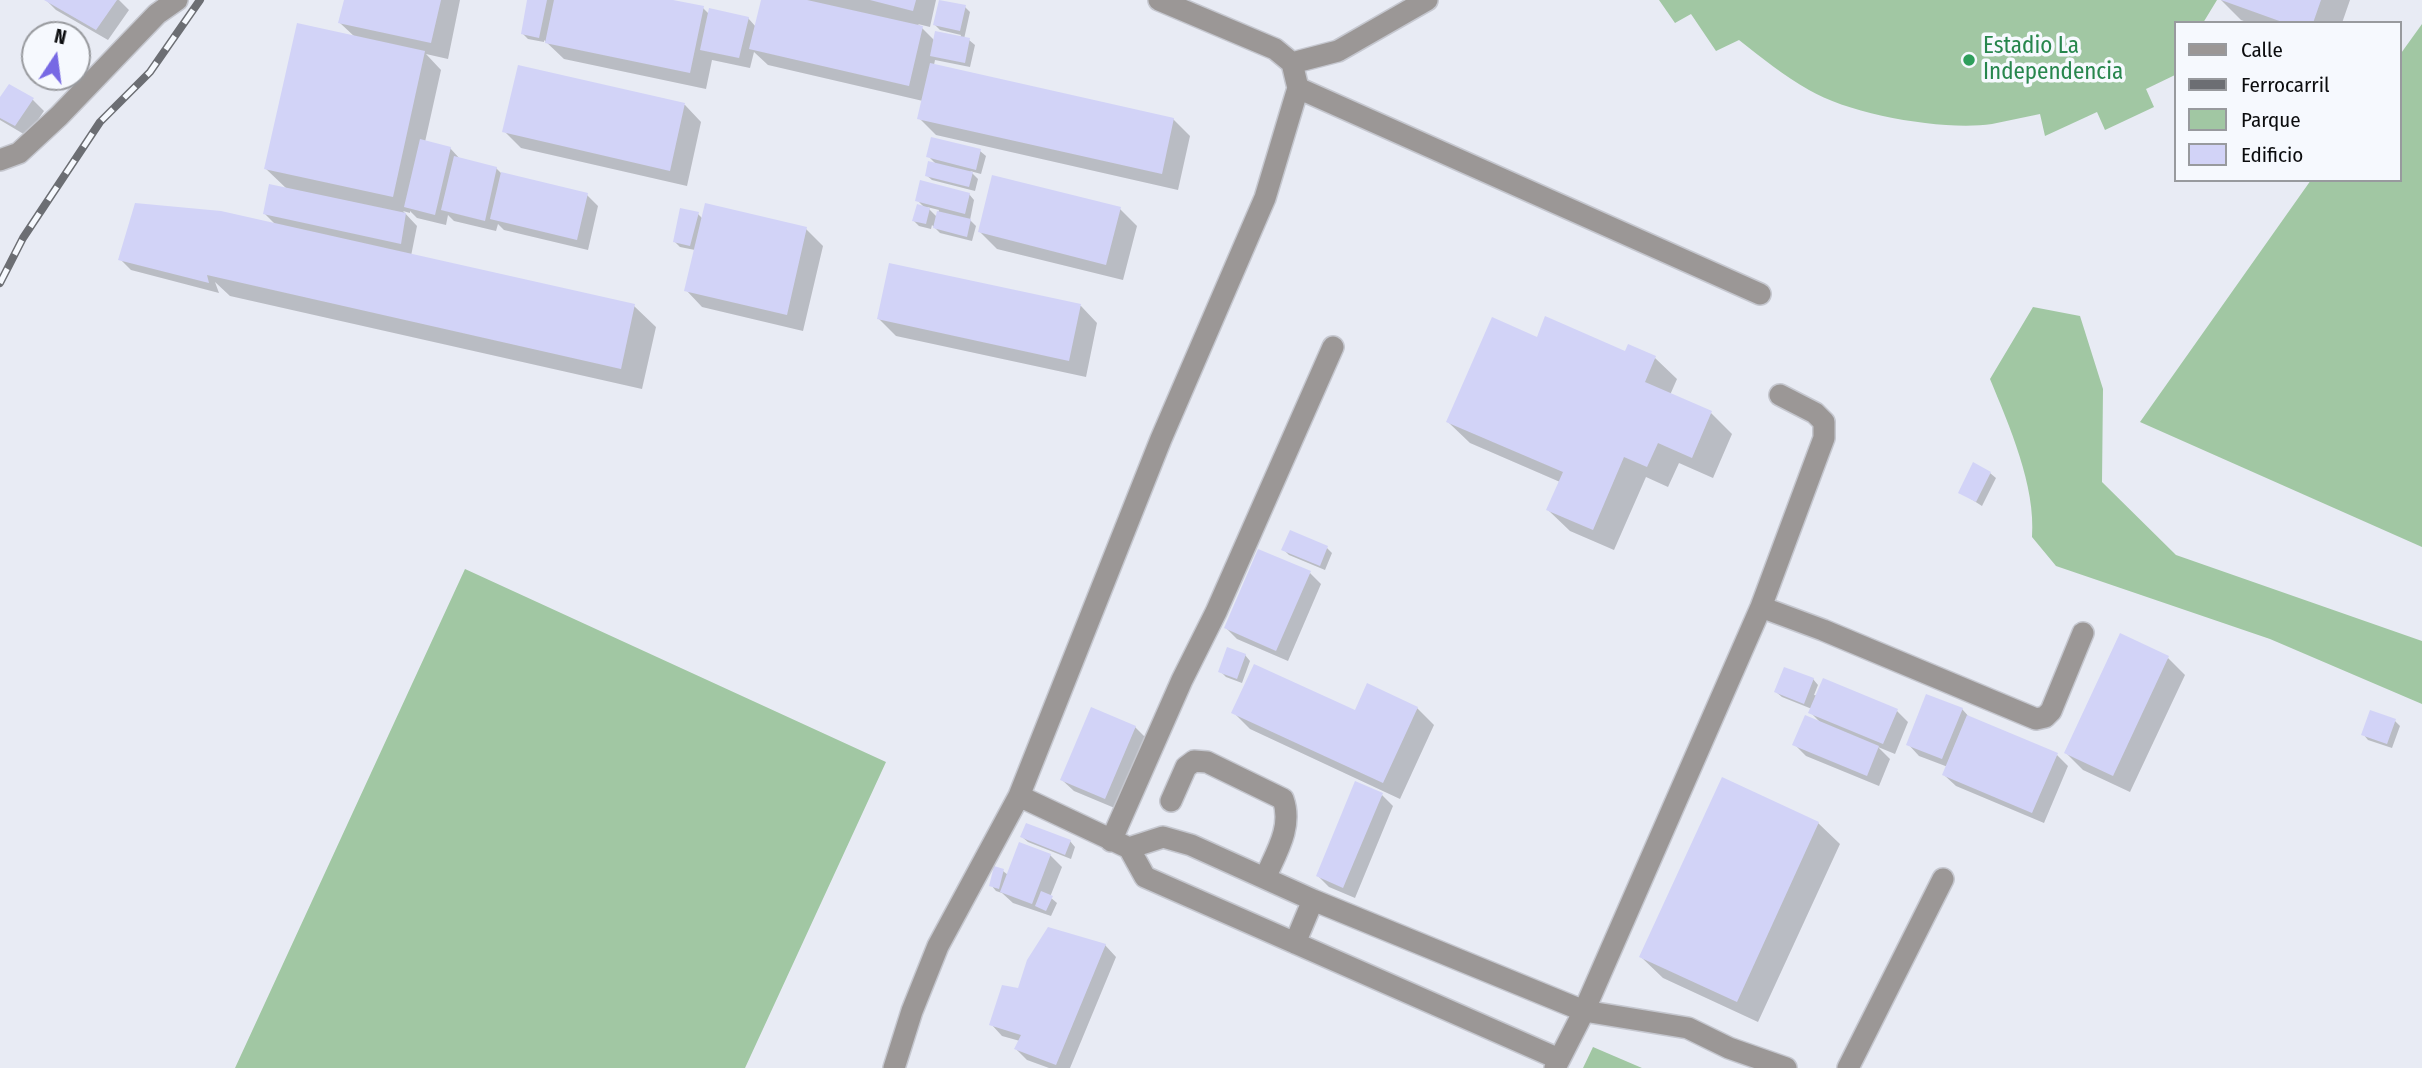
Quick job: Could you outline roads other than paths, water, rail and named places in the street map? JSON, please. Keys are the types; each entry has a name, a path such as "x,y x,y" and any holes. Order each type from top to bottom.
{"street":[{"path":"0,160 19,153 59,116 157,14 177,0"},
{"path":"894,1068 912,1011 938,946 1019,796 1161,439 1265,198 1298,88 1292,63 1275,48 1160,0"},
{"path":"1292,63 1338,51 1427,0"},
{"path":"1298,88 1760,294"},
{"path":"1120,845 1182,680 1216,612 1333,347"},
{"path":"1019,796 1120,845 1145,877 1557,1063 1584,1012 1761,607 1824,438 1824,422 1815,413 1780,395"},
{"path":"1761,607 2036,719 2045,717 2051,711 2083,633"},
{"path":"1171,801 1186,767 1194,761 1207,762 1283,799 1288,812 1285,832 1265,878"},
{"path":"1120,845 1163,837 1191,845 1313,900 1584,1012 1688,1028 1729,1048 1786,1068"},
{"path":"1848,1068 1943,879"},
{"path":"1295,943 1313,900"}],"railway":[{"path":"0,283 23,238 100,122 150,72 200,0"}],"place":[{"name":"Estadio La Independencia","path":"1969,60"}]}
